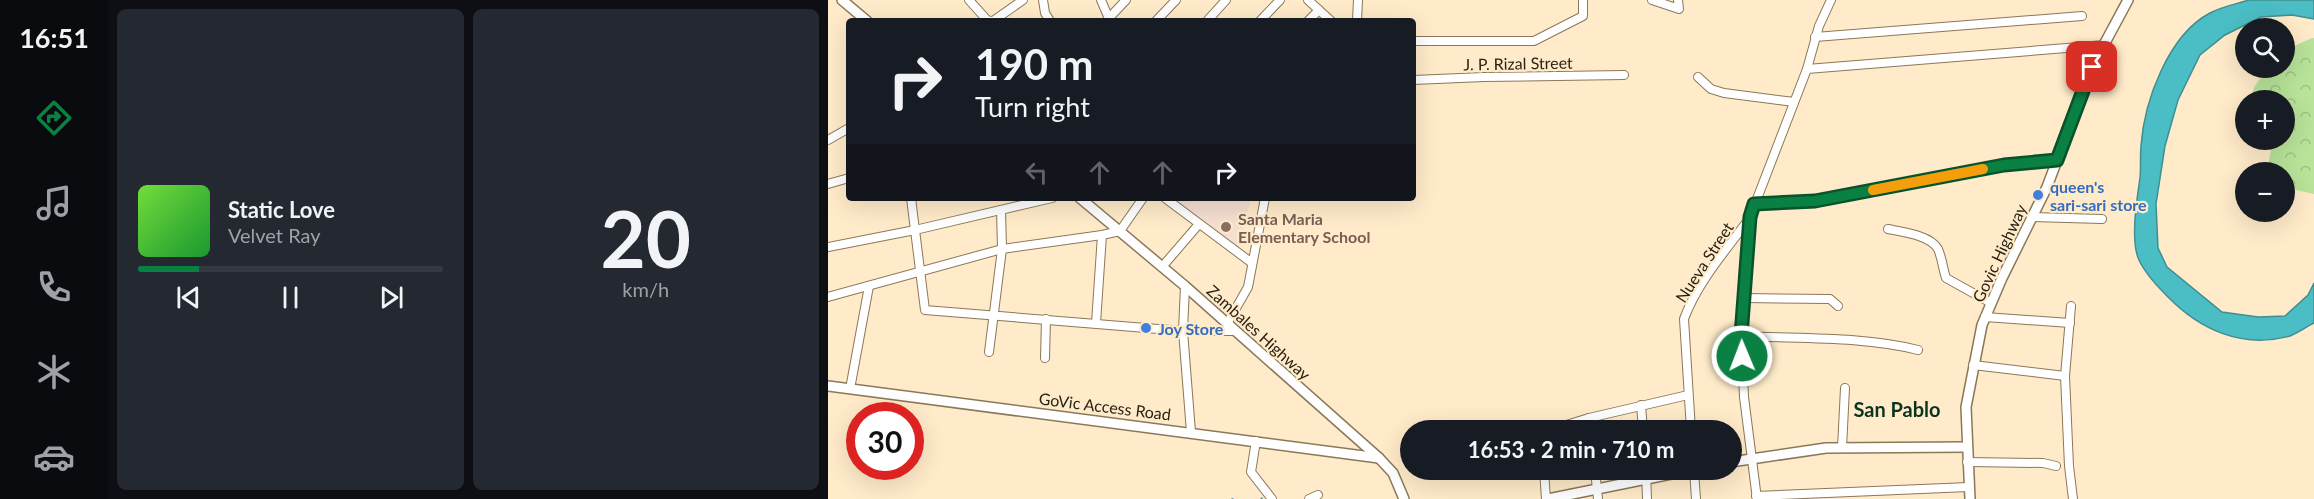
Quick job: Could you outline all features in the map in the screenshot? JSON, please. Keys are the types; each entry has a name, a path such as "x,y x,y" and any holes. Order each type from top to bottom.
{"main road":[{"path":"842,0 863,18"},
{"name":"Govic Highway","path":"1970,499 1966,407 1973,365 1985,317 2048,187 2092,67 2128,0"},
{"name":"Zambales Highway","path":"1084,201 1185,286 1379,458 1393,472 1404,499"},
{"name":"GoVic Access Road","path":"828,386 1379,458"},
{"path":"1742,461 1826,448 1966,447"},
{"path":"1547,499 1598,494 1632,480"}],"street":[{"path":"969,0 985,18"},
{"path":"996,18 1023,0"},
{"path":"1043,0 1048,18"},
{"path":"1101,0 1108,18"},
{"path":"1111,18 1126,0"},
{"path":"1159,18 1176,0"},
{"path":"1210,18 1226,0"},
{"path":"1263,18 1280,0"},
{"path":"1308,0 1328,18"},
{"path":"1357,18 1358,0"},
{"path":"1416,41 1534,41 1583,16 1583,0"},
{"path":"1652,0 1678,9 1678,0"},
{"path":"1831,0 1815,37 1807,69 1750,217 1741,336 1744,397 1757,497 1970,487"},
{"path":"1311,18 1319,10"},
{"path":"1815,37 2082,16"},
{"path":"1807,69 2104,45"},
{"name":"J. P. Rizal Street","path":"1416,80 1484,76 1624,75"},
{"path":"1698,77 1711,89 1724,93 1794,102"},
{"path":"828,140 846,130"},
{"path":"1754,204 1815,201 2004,165 2057,160"},
{"path":"828,184 846,179"},
{"path":"911,201 925,310 1183,331 1231,328 1248,287 1264,201"},
{"path":"828,247 915,230 1039,201"},
{"path":"828,297 1002,249 1102,236 1120,231 1141,201"},
{"path":"1169,201 1252,263"},
{"path":"989,352 1002,249 1001,210"},
{"name":"Nueva Street","path":"1690,420 1683,320 1719,258 1750,217"},
{"path":"2032,217 2102,219"},
{"path":"1162,267 1198,224"},
{"path":"1888,229 1911,234 1931,243 1937,249 1946,278 1991,303"},
{"path":"1096,323 1102,236"},
{"path":"850,389 869,286"},
{"path":"1185,286 1183,331 1191,432"},
{"path":"1744,298 1830,299 1838,306"},
{"path":"2071,306 2065,376 2069,466 2073,499"},
{"path":"1985,317 2070,323"},
{"path":"1045,358 1046,319"},
{"path":"1741,336 1863,340 1891,343 1918,350"},
{"path":"1973,365 2065,376"},
{"path":"1842,448 1845,388"},
{"path":"1582,420 1688,395"},
{"path":"1641,405 1642,420"},
{"path":"1256,441 1251,472 1272,499"},
{"path":"1967,462 2043,463 2056,466"},
{"path":"1545,480 1547,499"},
{"path":"1646,480 1647,499"},
{"path":"1693,480 1696,499"},
{"path":"1309,499 1318,495"}],"shaded area":[{"name":"Santa Maria Elementary School","path":"1175,201 1250,201 1239,250"}],"green space":[{"path":"2314,38 2314,194 2295,189 2295,162 2269,162 2271,150 2295,150 2295,90 2253,90 2261,78 2295,78 2295,46"}],"water":[{"path":"2249,0 2314,0 2314,19 2292,15 2235,18 2235,30 2200,55 2178,100 2165,146 2156,204 2158,248 2167,267 2222,312 2258,317 2285,316 2308,295 2314,283 2314,323 2290,336 2255,340 2223,334 2208,327 2193,318 2167,296 2148,274 2136,252 2135,219 2143,129 2153,90 2161,71 2182,37 2195,23 2224,7"}],"slow traffic":[{"path":"1873,190 1983,169"}],"place":[{"name":"queen's sari-sari store","path":"2038,195"},
{"name":"Santa Maria Elementary School","path":"1226,227"},
{"name":"Joy Store","path":"1146,328"}],"district":[{"name":"San Pablo","path":"1897,409"}],"route":[{"path":"1742,356 1741,336 1750,217 1754,204 1815,201 2004,165 2057,160 2092,67"}]}
